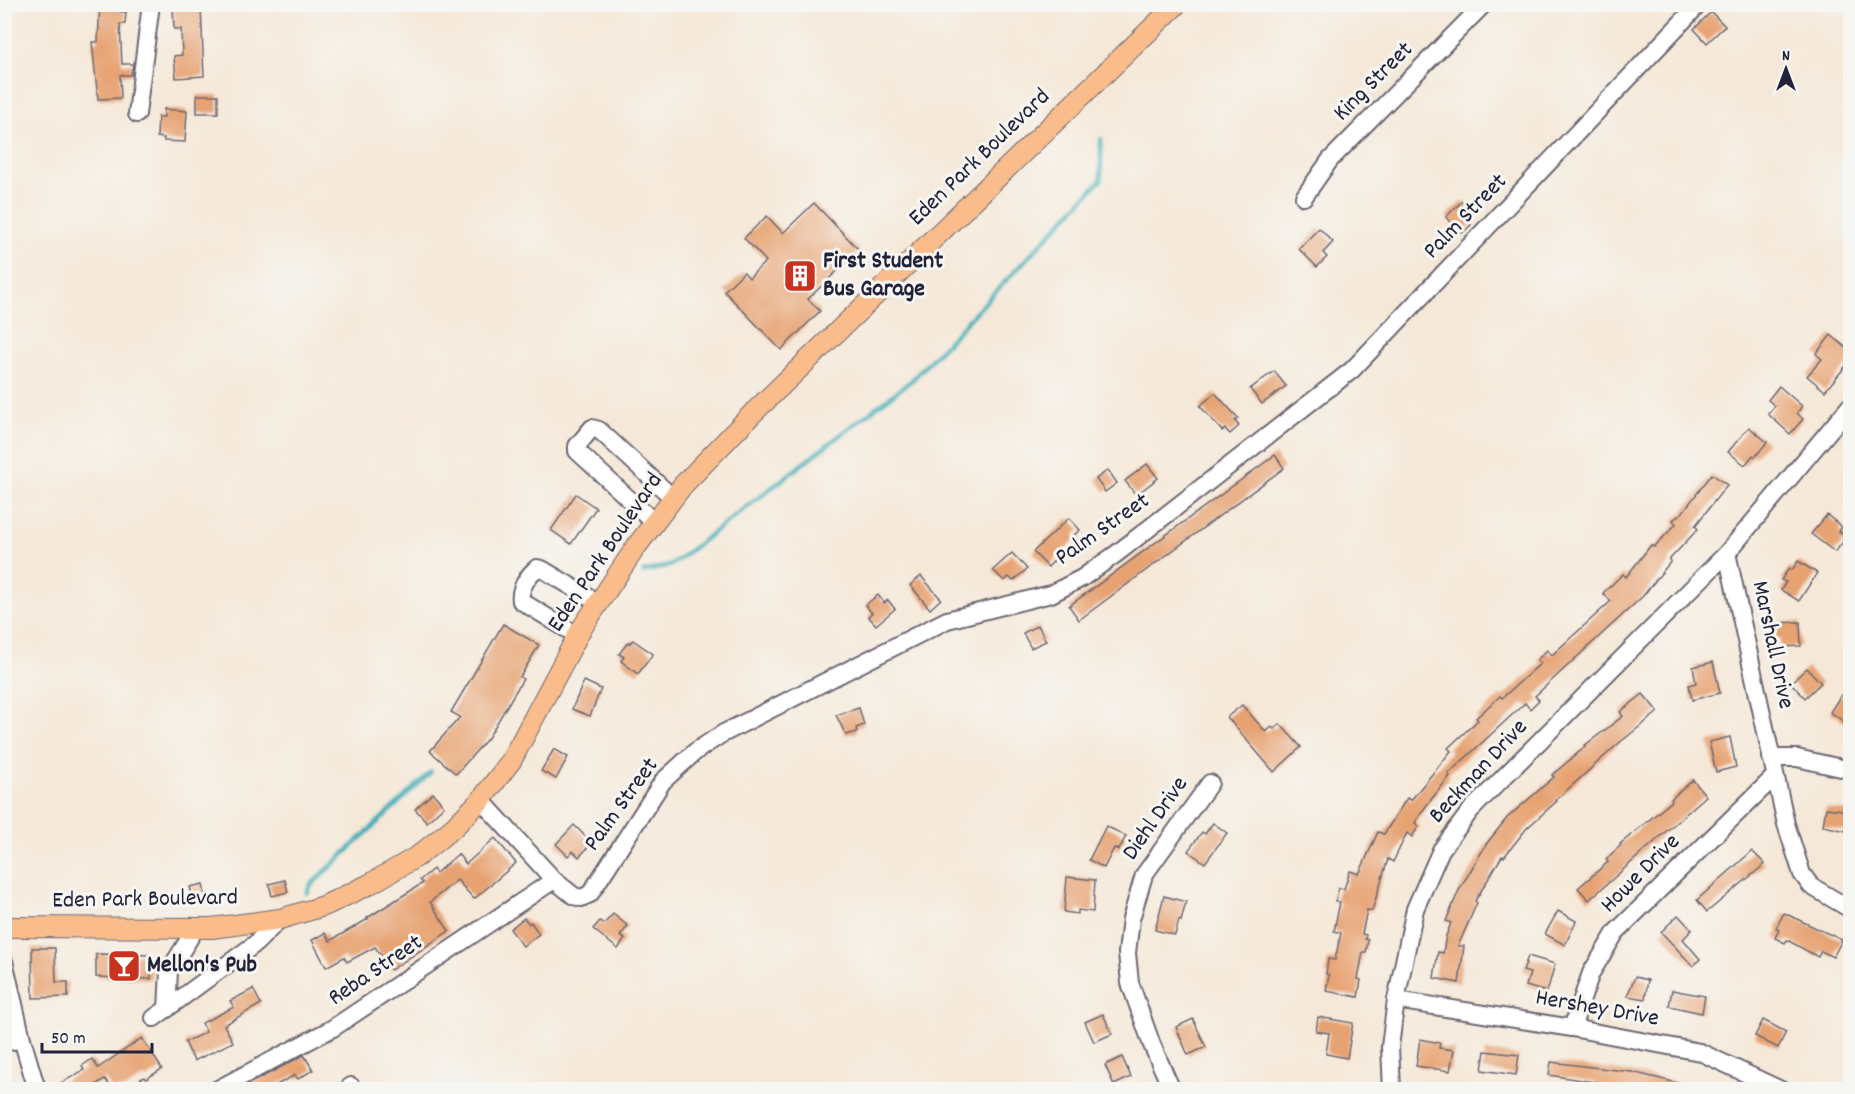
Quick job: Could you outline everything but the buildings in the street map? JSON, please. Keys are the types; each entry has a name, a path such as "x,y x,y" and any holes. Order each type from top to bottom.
{"main road":[{"name":"Eden Park Boulevard","path":"4,927 212,928 280,919 324,906 370,884 418,856 453,828 481,800 511,761 578,636 636,547 683,485 752,414 1177,4"}],"street":[{"path":"137,114 151,4"},
{"name":"King Street","path":"1304,197 1330,160 1484,4"},
{"name":"Palm Street","path":"481,800 554,880 574,896 581,898 590,894 663,781 696,751 722,734 947,621 1051,594 1082,578 1352,370 1699,4"},
{"path":"1727,553 1850,408"},
{"path":"654,522 578,451 577,446 592,428 599,430 673,498"},
{"name":"Marshall Drive","path":"1727,553 1786,824 1802,874 1811,886 1851,909"},
{"name":"Beckman Drive","path":"1392,1089 1390,1047 1396,1000 1415,909 1441,850 1471,810 1727,553"},
{"path":"578,636 520,601 519,597 523,587 532,572 537,568 542,569 599,603"},
{"path":"1771,758 1797,758 1851,770"},
{"name":"Howe Drive","path":"1572,1028 1591,973 1616,932 1775,776"},
{"name":"Diehl Drive","path":"1172,1089 1152,1045 1130,983 1127,953 1131,919 1144,874 1210,783"},
{"name":"Reba Street","path":"216,1089 333,1029 554,880"},
{"path":"196,928 169,971 160,1014 255,944 280,919"},
{"path":"4,961 32,1087"},
{"name":"Hershey Drive","path":"1396,1000 1572,1028 1700,1052 1781,1089"},
{"path":"4,1043 22,1039"}],"waterway":[{"path":"643,572 671,565 912,380 1101,180 1101,139"},
{"path":"307,893 310,886 431,772"}],"place":[{"name":"First Student Bus Garage","path":"800,276"},
{"name":"Mellon's Pub","path":"124,966"}]}
